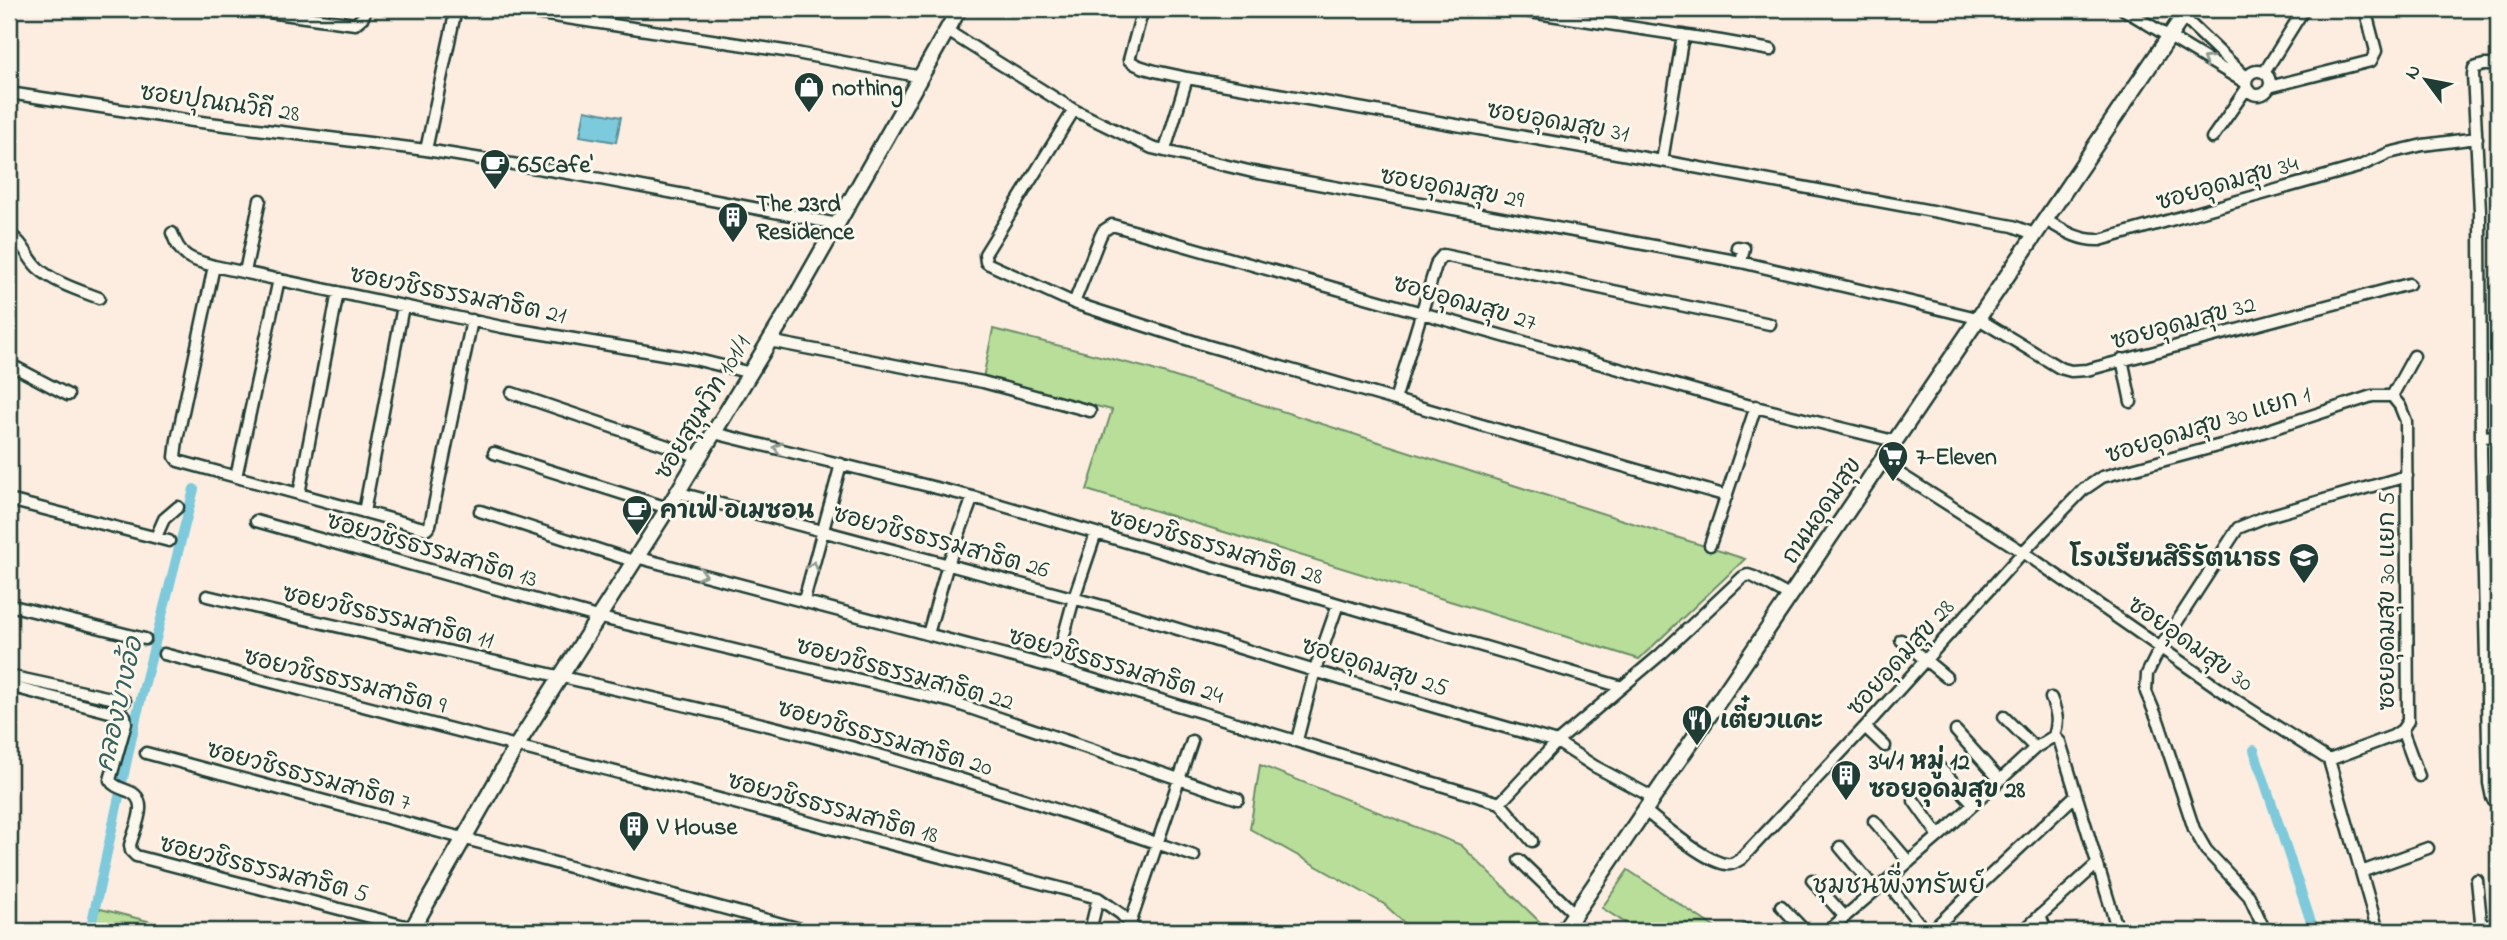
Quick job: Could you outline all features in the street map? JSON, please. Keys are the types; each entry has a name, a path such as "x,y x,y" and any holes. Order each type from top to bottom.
{"main road":[{"name":"ซอยสุขุมวิท 101/1","path":"416,930 462,838 517,745 751,373 838,225 959,9"},
{"name":"ถนนอุดมสุข","path":"1563,931 2185,13"}],"street":[{"path":"247,9 355,24 363,17 366,9"},
{"path":"426,150 456,9"},
{"path":"508,9 791,52 922,77"},
{"name":"ซอยอุดมสุข 31","path":"1143,9 1129,57 1130,62 1187,78 1662,160 2013,226 2034,234"},
{"path":"1510,9 1771,50"},
{"path":"2123,9 2247,83"},
{"path":"2264,73 2304,9"},
{"path":"2185,13 2256,95 2264,93 2269,87 2371,61 2376,51 2364,9"},
{"name":"ซอยอุดมสุข 29","path":"946,30 1074,110 1142,144 1253,172 1741,262 1977,318"},
{"path":"1662,160 1683,35"},
{"path":"2498,65 2474,68 2480,211 2481,437 2489,783 2492,798 2498,798"},
{"path":"2212,138 2256,71 2264,73 2269,79 2269,87"},
{"path":"1165,150 1187,78"},
{"name":"ซอยปุณณวิถี 28","path":"9,93 192,121 426,150 574,174 838,225"},
{"path":"1074,110 985,254 989,264 1074,303 1205,345 1727,496"},
{"name":"ซอยอุดมสุข 34","path":"2045,219 2087,241 2100,240 2346,170 2389,153 2477,138"},
{"path":"245,272 260,200"},
{"name":"ซอยอุดมสุข 27","path":"1074,303 1100,237 1103,231 1112,225 1756,406 1894,442"},
{"name":"ซอยวชิรธรรมสาธิต 21","path":"172,233 176,246 183,254 214,266 472,320 694,359 751,373"},
{"path":"9,234 19,242 39,268 52,278 99,298"},
{"path":"1737,247 1744,248 1741,262"},
{"path":"1395,400 1437,262 1443,255 1770,324"},
{"path":"214,266 177,440 176,457 184,463 427,529 430,526 472,320"},
{"path":"236,477 278,279"},
{"name":"ซอยอุดมสุข 32","path":"1977,318 2060,368 2071,371 2087,370 2409,284"},
{"path":"299,495 338,292"},
{"path":"364,512 403,306"},
{"path":"769,341 984,382 1090,411"},
{"path":"2392,396 2414,356"},
{"path":"2122,359 2131,402"},
{"path":"9,364 68,395"},
{"path":"512,393 700,457"},
{"name":"ซอยอุดมสุข 30 แยก 1","path":"2022,552 2084,490 2102,477 2232,442 2372,396 2392,396"},
{"name":"ซอยอุดมสุข 30 แยก 5","path":"2329,760 2383,741 2402,730 2408,721 2406,421 2392,396"},
{"path":"1710,545 1756,406"},
{"name":"ซอยวชิรธรรมสาธิต 28","path":"714,433 973,497 1622,687"},
{"path":"2481,437 2498,436"},
{"path":"494,453 668,508"},
{"name":"ซอยอุดมสุข 30","path":"1881,461 2022,552 2329,760"},
{"path":"804,600 841,464"},
{"path":"2264,931 2249,895 2206,850 2193,829 2159,723 2146,692 2147,674 2160,648 2238,528 2265,517 2407,476"},
{"name":"ซอยวชิรธรรมสาธิต 26","path":"677,492 1074,598"},
{"path":"928,634 948,564 973,497"},
{"path":"9,500 169,541"},
{"path":"156,537 164,519 178,507"},
{"name":"ซอยวชิรธรรมสาธิต 24","path":"480,512 635,559 804,600 1055,668 1500,803"},
{"name":"ซอยวชิรธรรมสาธิต 13","path":"256,521 597,617"},
{"path":"1055,668 1074,598 1096,533"},
{"name":"ซอยอุดมสุข 28","path":"1645,811 1709,858 1723,864 1732,864 1741,859 1865,727 2022,552"},
{"path":"1532,841 1500,803 1558,742 1661,654 1744,577 1754,577 1791,597"},
{"name":"ซอยวชิรธรรมสาธิต 11","path":"207,596 387,639 560,676"},
{"name":"ซอยอุดมสุข 25","path":"1074,598 1558,742 1594,766 1654,798"},
{"path":"1297,740 1315,670 1338,604"},
{"path":"9,605 145,639"},
{"name":"ซอยวชิรธรรมสาธิต 22","path":"597,617 951,702 1238,799"},
{"path":"1901,639 1946,677"},
{"name":"ซอยวชิรธรรมสาธิต 9","path":"164,654 517,745"},
{"path":"9,676 125,701"},
{"name":"ซอยวชิรธรรมสาธิต 20","path":"560,676 811,736 914,765 1194,856"},
{"name":"ซอยวชิรธรรมสาธิต 5","path":"9,686 125,716 126,723 110,780 113,785 134,793 139,798 141,806 130,845 136,856 416,930"},
{"path":"1828,931 1939,836 2035,748 2051,737 2058,723 2051,698"},
{"path":"2004,717 2035,748"},
{"path":"1865,727 1885,746"},
{"path":"2402,730 2418,776"},
{"path":"1956,731 2000,780"},
{"path":"2051,737 2060,742 2118,931"},
{"path":"1134,928 1156,843 1192,741"},
{"name":"ซอยวชิรธรรมสาธิต 18","path":"517,745 1098,898 1112,906 1134,928"},
{"name":"ซอยวชิรธรรมสาธิต 7","path":"146,753 808,931"},
{"path":"2329,760 2378,931"},
{"path":"1938,766 1974,804"},
{"path":"1931,931 2076,796"},
{"path":"1914,801 1939,836"},
{"path":"1874,821 1909,862"},
{"path":"1840,847 1876,890"},
{"path":"2361,872 2428,848"},
{"path":"1519,860 1575,914"},
{"path":"2023,931 2097,864"},
{"path":"1812,880 1845,917"},
{"path":"2477,880 2482,931"},
{"path":"1886,881 1925,931"},
{"path":"1090,931 1098,898"},
{"path":"1782,906 1805,931"},
{"path":"2040,915 2046,931"}],"green space":[{"path":"993,329 1147,368 1745,559 1639,659 1087,490 1112,410 983,378"},
{"path":"1260,765 1461,845 1546,928 1543,931 1413,931 1384,904 1250,829"},
{"path":"1628,870 1720,931 1638,931 1602,908"},
{"path":"93,907 187,931 87,931"}],"water":[{"path":"585,110 621,117 616,142 580,136"}],"waterway":[{"name":"คลองบางอ้อ","path":"90,931 136,718 194,489"},
{"path":"2254,750 2314,931"}],"place":[{"name":"nothing","path":"809,114"},
{"name":"65Cafe'","path":"495,191"},
{"name":"The 23rd Residence","path":"733,244"},
{"name":"7-Eleven","path":"1893,483"},
{"name":"คาเฟ่ อเมซอน","path":"637,537"},
{"name":"โรงเรียนสิริรัตนาธร","path":"2304,585"},
{"name":"เตี๋ยวแคะ","path":"1697,747"},
{"name":"34/1 หมู่ 12 ซอยอุดมสุข 28","path":"1846,802"},
{"name":"V House","path":"634,853"}],"district":[{"name":"ชุมชนพึ่งทรัพย์","path":"1899,884"}]}
